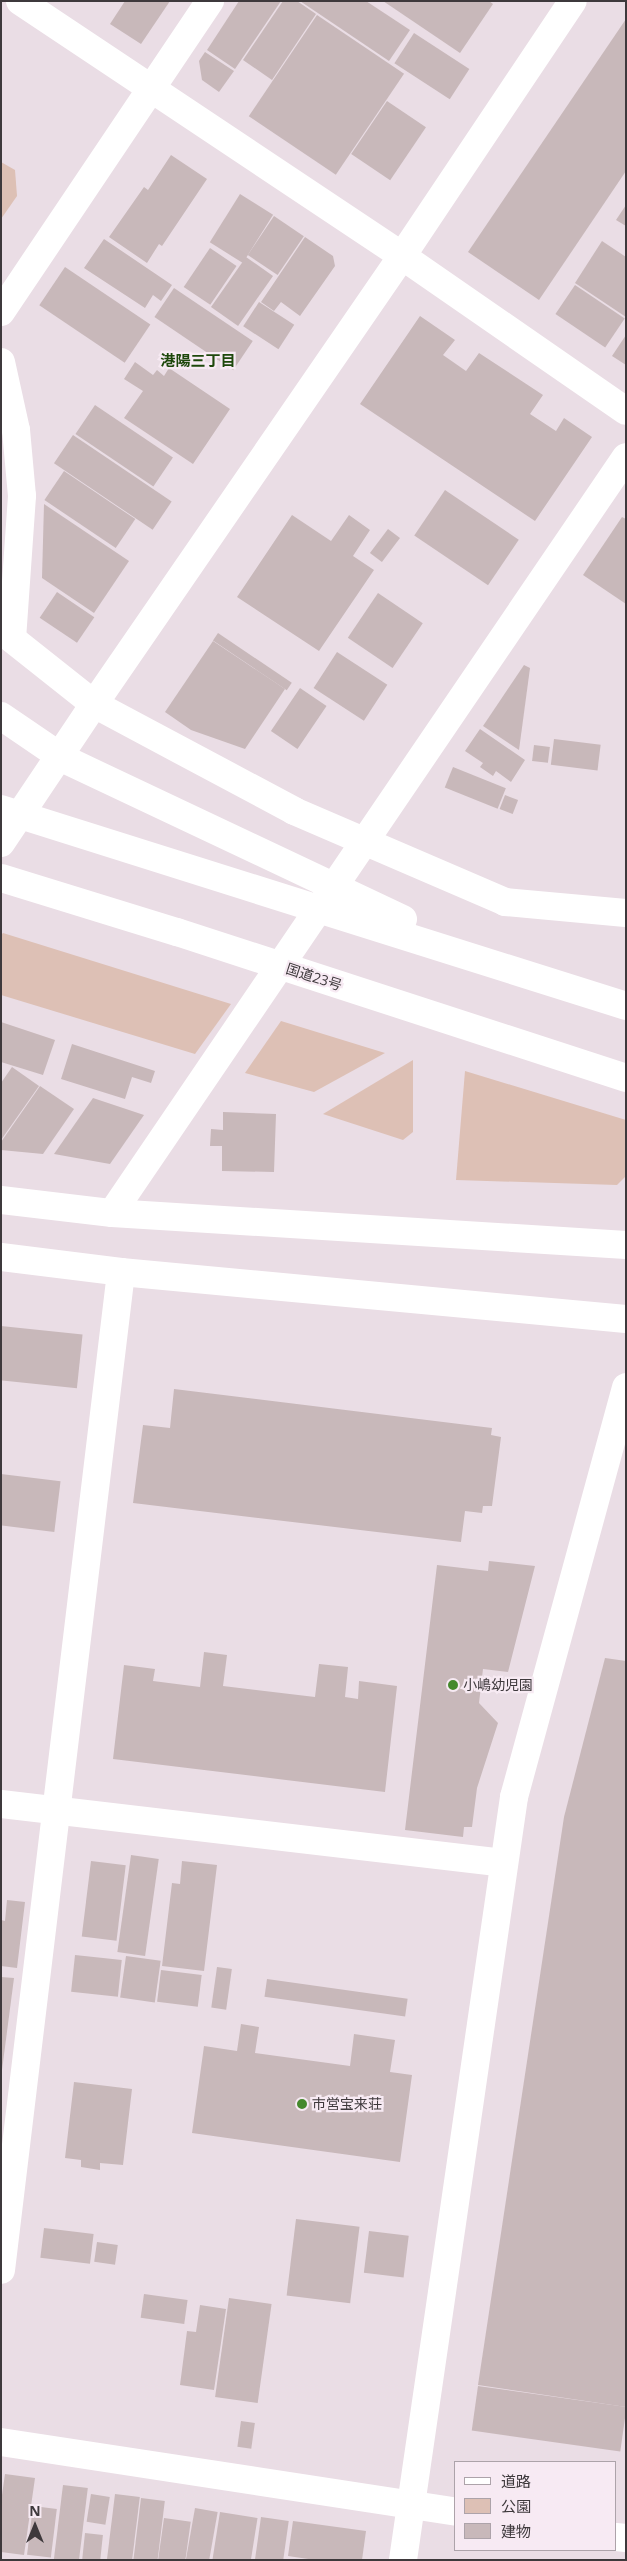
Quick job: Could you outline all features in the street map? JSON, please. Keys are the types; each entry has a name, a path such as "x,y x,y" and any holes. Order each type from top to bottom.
{"main road":[{"path":"20,1 402,256 626,411"},
{"path":"1,312 210,1"},
{"path":"1,843 94,704 402,256 573,1"},
{"path":"1,362 16,430 22,496 12,639 94,704 294,811 505,902 626,913"},
{"path":"112,1213 626,456"},
{"path":"1,716 64,759 497,964"},
{"path":"1,809 626,1006"},
{"name":"国道23号","path":"1,878 177,932 626,1078"},
{"path":"1,1200 112,1213 626,1245"},
{"path":"1,1257 121,1272 626,1320"},
{"path":"1,2270 121,1272"},
{"path":"403,2560 514,1797 626,1387"},
{"path":"1,1804 504,1863"},
{"path":"1,2442 454,2512"}],"green space":[{"path":"1,162 15,170 17,196 1,219"},
{"path":"3,933 231,1004 195,1054 1,995 1,935"},
{"path":"281,1021 385,1053 314,1092 245,1073"},
{"path":"413,1060 413,1132 403,1140 323,1114"},
{"path":"465,1071 626,1120 626,1176 617,1185 456,1180"}],"building":[{"path":"125,1 170,1 141,44 110,24"},
{"path":"239,1 281,1 235,69 207,50"},
{"path":"283,1 297,1 316,14 272,80 243,60"},
{"path":"300,1 366,1 410,30 389,61"},
{"path":"383,1 489,1 493,4 460,53"},
{"path":"317,15 404,74 336,175 249,116"},
{"path":"626,19 626,171 539,300 468,252"},
{"path":"414,33 469,69 450,99 394,63"},
{"path":"205,52 234,71 219,92 202,80 199,61"},
{"path":"387,101 426,127 390,180 351,154"},
{"path":"171,155 207,179 162,246 159,244 147,263 109,237 144,187 148,190"},
{"path":"240,194 273,215 243,263 210,242"},
{"path":"626,205 626,226 616,220"},
{"path":"274,216 304,236 278,275 248,255"},
{"path":"305,237 333,256 335,266 300,316 281,302 274,311 261,302"},
{"path":"104,239 172,285 161,301 153,295 145,308 84,268"},
{"path":"602,241 626,257 626,317 575,283"},
{"path":"210,248 237,266 210,305 184,287"},
{"path":"246,257 273,276 238,326 211,307"},
{"path":"65,267 150,325 125,363 39,305"},
{"path":"575,285 625,319 605,348 555,314"},
{"path":"174,288 253,341 233,370 154,317"},
{"path":"259,302 294,325 278,349 243,326"},
{"path":"420,316 455,340 443,355 466,371 479,353 543,395 530,414 556,431 564,418 592,437 535,521 360,404"},
{"path":"626,335 626,365 612,356"},
{"path":"135,362 153,375 157,370 164,376 169,368 230,409 193,464 124,418 143,391 124,379"},
{"path":"95,405 173,458 153,487 75,434"},
{"path":"73,435 172,502 153,530 54,463"},
{"path":"64,471 135,519 116,548 44,500"},
{"path":"445,490 519,540 488,585 414,536"},
{"path":"44,504 129,561 94,613 42,578"},
{"path":"292,515 331,541 349,515 370,530 353,556 374,570 319,651 237,597"},
{"path":"622,517 626,519 626,604 583,575"},
{"path":"388,529 400,538 382,562 370,553"},
{"path":"57,592 94,617 77,643 40,618"},
{"path":"378,593 423,623 393,668 348,638"},
{"path":"218,633 292,683 287,690 213,640"},
{"path":"213,641 285,689 245,749 191,730 165,712"},
{"path":"337,652 387,685 364,721 314,688"},
{"path":"524,665 530,668 519,750 483,726"},
{"path":"300,688 327,706 297,749 271,731"},
{"path":"480,729 525,760 511,782 496,771 493,776 480,767 483,763 465,751"},
{"path":"554,739 601,745 597,771 551,765"},
{"path":"534,745 550,747 548,763 532,761"},
{"path":"453,767 506,788 498,809 445,787"},
{"path":"505,795 518,800 513,814 500,809"},
{"path":"1,1022 55,1040 43,1075 1,1062"},
{"path":"72,1044 155,1071 151,1083 132,1077 125,1099 61,1079"},
{"path":"12,1067 39,1086 1,1140 1,1083"},
{"path":"40,1086 74,1109 43,1154 1,1150 1,1142"},
{"path":"93,1098 144,1115 110,1164 54,1154"},
{"path":"223,1112 276,1114 274,1172 222,1171 222,1146 210,1146 211,1129 223,1130"},
{"path":"1,1326 83,1335 77,1388 1,1380"},
{"path":"174,1389 492,1428 491,1435 501,1437 492,1506 483,1506 482,1513 465,1511 461,1542 133,1503 143,1425 170,1428"},
{"path":"1,1474 61,1481 54,1532 1,1525"},
{"path":"489,1561 535,1566 508,1672 483,1669 479,1703 498,1723 477,1788 472,1827 464,1827 463,1837 405,1830 437,1565 488,1571"},
{"path":"204,1652 227,1655 223,1686 315,1697 319,1664 348,1667 345,1697 358,1699 359,1681 397,1686 385,1792 113,1759 124,1665 155,1669 153,1681 200,1687"},
{"path":"605,1658 626,1661 626,2407 478,2385 564,1817"},
{"path":"131,1855 159,1859 145,1956 117,1952"},
{"path":"91,1861 126,1865 116,1941 82,1936"},
{"path":"182,1861 217,1865 204,1971 162,1966 172,1883 180,1884"},
{"path":"7,1900 25,1902 17,1968 1,1966 1,1920 5,1921"},
{"path":"75,1955 122,1960 118,1997 71,1992"},
{"path":"126,1956 161,1961 155,2002 120,1998"},
{"path":"217,1967 232,1969 226,2010 211,2008"},
{"path":"161,1970 202,1975 198,2007 157,2002"},
{"path":"1,1977 14,1978 2,2070 1,2070"},
{"path":"267,1979 408,1999 405,2017 264,1997"},
{"name":"市営宝来荘","path":"241,2024 259,2027 255,2053 350,2066 354,2034 395,2040 390,2072 412,2075 400,2162 192,2133 204,2046 237,2051"},
{"path":"74,2082 132,2089 123,2165 100,2163 100,2170 81,2167 81,2160 65,2158"},
{"path":"296,2219 360,2227 350,2303 287,2295"},
{"path":"44,2228 94,2234 90,2264 40,2258"},
{"path":"369,2231 409,2236 404,2278 364,2273"},
{"path":"97,2242 118,2245 115,2265 94,2262"},
{"path":"144,2294 188,2300 184,2324 141,2318"},
{"path":"229,2298 272,2304 258,2403 215,2397"},
{"path":"200,2305 226,2309 214,2390 180,2385 187,2331 196,2332"},
{"path":"478,2386 626,2407 620,2451 472,2431"},
{"path":"241,2421 255,2423 251,2449 237,2447"},
{"path":"5,2474 35,2478 24,2555 1,2552 1,2502"},
{"path":"63,2485 88,2488 79,2560 54,2559"},
{"path":"91,2494 110,2497 105,2525 87,2522"},
{"path":"115,2494 140,2497 132,2560 107,2560"},
{"path":"141,2498 165,2501 158,2560 133,2560"},
{"path":"33,2506 57,2509 51,2558 27,2555"},
{"path":"195,2508 218,2512 209,2560 186,2559"},
{"path":"220,2512 258,2518 251,2560 212,2559"},
{"path":"261,2517 289,2521 283,2560 255,2560"},
{"path":"164,2518 191,2522 185,2560 158,2560"},
{"path":"293,2521 366,2531 362,2560 315,2560 288,2556"},
{"path":"85,2533 103,2535 100,2560 82,2560"}],"place":[{"name":"小嶋幼児園","path":"453,1685"},
{"name":"市営宝来荘","path":"302,2104"}],"district":[{"name":"港陽三丁目","path":"198,361"}]}
